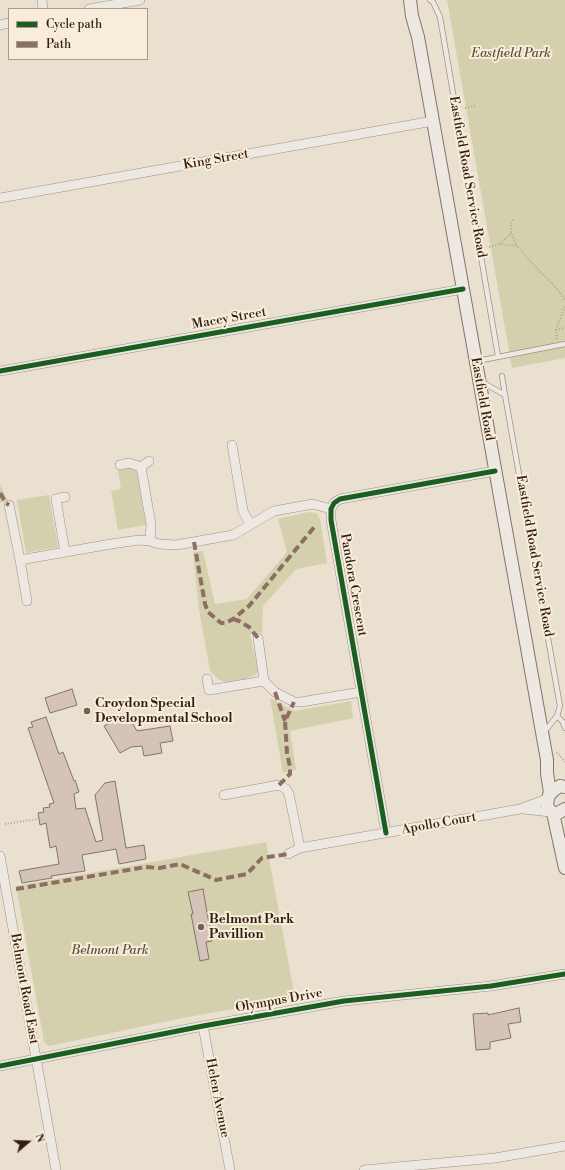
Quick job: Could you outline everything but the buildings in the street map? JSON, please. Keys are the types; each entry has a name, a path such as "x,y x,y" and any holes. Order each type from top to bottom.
{"main road":[{"name":"Eastfield Road","path":"410,0 412,16 418,37 547,760 549,796 548,808 552,812"},
{"name":"Eastfield Road","path":"418,0 418,37"},
{"name":"Eastfield Road","path":"547,760 564,787"},
{"path":"549,796 557,788 564,787"},
{"path":"565,809 558,813 552,812 565,865"},
{"path":"565,838 565,865"}],"street":[{"path":"95,8 140,0"},
{"name":"King Street","path":"0,198 433,121"},
{"name":"Macey Street","path":"0,371 463,288"},
{"path":"232,445 243,511 250,524"},
{"path":"120,465 129,463 145,464 151,524 150,541"},
{"path":"20,560 140,540 159,544 176,545 233,535 274,510 313,504 331,509 334,503 340,499 495,471"},
{"path":"65,498 56,499 65,552"},
{"path":"9,505 27,601"},
{"name":"Pandora Crescent","path":"331,509 331,520 360,692 386,834"},
{"path":"259,636 264,682 275,692 294,702 301,702 360,692"},
{"path":"207,679 209,690 264,682"},
{"path":"224,795 279,785 286,789 290,794 300,848"},
{"name":"Apollo Court","path":"288,854 300,848 386,834 520,809 549,796"},
{"name":"Apollo Court","path":"520,809 552,812"},
{"name":"Belmont Road East","path":"0,856 56,1170"},
{"name":"Olympus Drive","path":"0,1066 37,1060 203,1026 344,1001 491,986 565,974"},
{"name":"Helen Avenue","path":"203,1026 230,1170"},
{"path":"364,1170 495,1158 565,1146"}],"lane":[{"name":"Eastfield Road Service Road","path":"430,0 433,2 440,17 498,356"},
{"path":"476,361 565,344"},
{"name":"Eastfield Road Service Road","path":"502,376 560,706 557,716"},
{"path":"479,380 505,395"},
{"path":"542,735 557,716 563,722 565,728"}],"path":[{"path":"464,108 475,106"},
{"path":"513,220 511,224 511,234 517,246 549,280 562,295 565,301"},
{"path":"500,244 511,234"},
{"path":"489,247 500,244 517,246"},
{"path":"558,346 556,330 565,306"},
{"path":"556,330 565,328"},
{"path":"556,751 565,762"},
{"path":"5,824 38,819"}],"green space":[{"name":"Eastfield Park","path":"447,0 565,0 565,358 512,368"},
{"path":"131,468 137,473 146,525 118,530 111,491 121,489 118,470"},
{"path":"0,484 8,501 0,503"},
{"path":"49,495 58,547 26,553 17,500"},
{"path":"309,512 316,513 320,519 327,563 296,569 263,606 262,632 250,634 258,670 256,675 233,682 225,682 218,679 210,671 199,609 193,552 203,551 215,604 247,599 287,552 278,519"},
{"path":"270,698 295,711 351,701 353,718 290,731 296,770 283,773"},
{"name":"Belmont Park","path":"266,842 295,998 188,1017 49,1046 44,1042 16,886"}],"marked path":[{"path":"0,493 9,505"},
{"path":"194,542 205,604 208,612 221,623 226,623 249,606 316,525"},
{"path":"233,619 249,627 258,638"},
{"path":"275,692 285,721"},
{"path":"279,785 290,774 285,721 294,702"},
{"path":"16,889 146,867 159,868 180,864 216,880 247,874 262,858 288,854"}],"cycle path":[{"path":"0,371 463,289"},
{"path":"386,833 331,520 331,509 334,503 340,499 495,471"},
{"path":"0,1066 203,1026 344,1001 491,986 565,974"}],"place":[{"name":"Croydon Special Developmental School","path":"87,711"},
{"name":"Belmont Park Pavillion","path":"201,927"}]}
